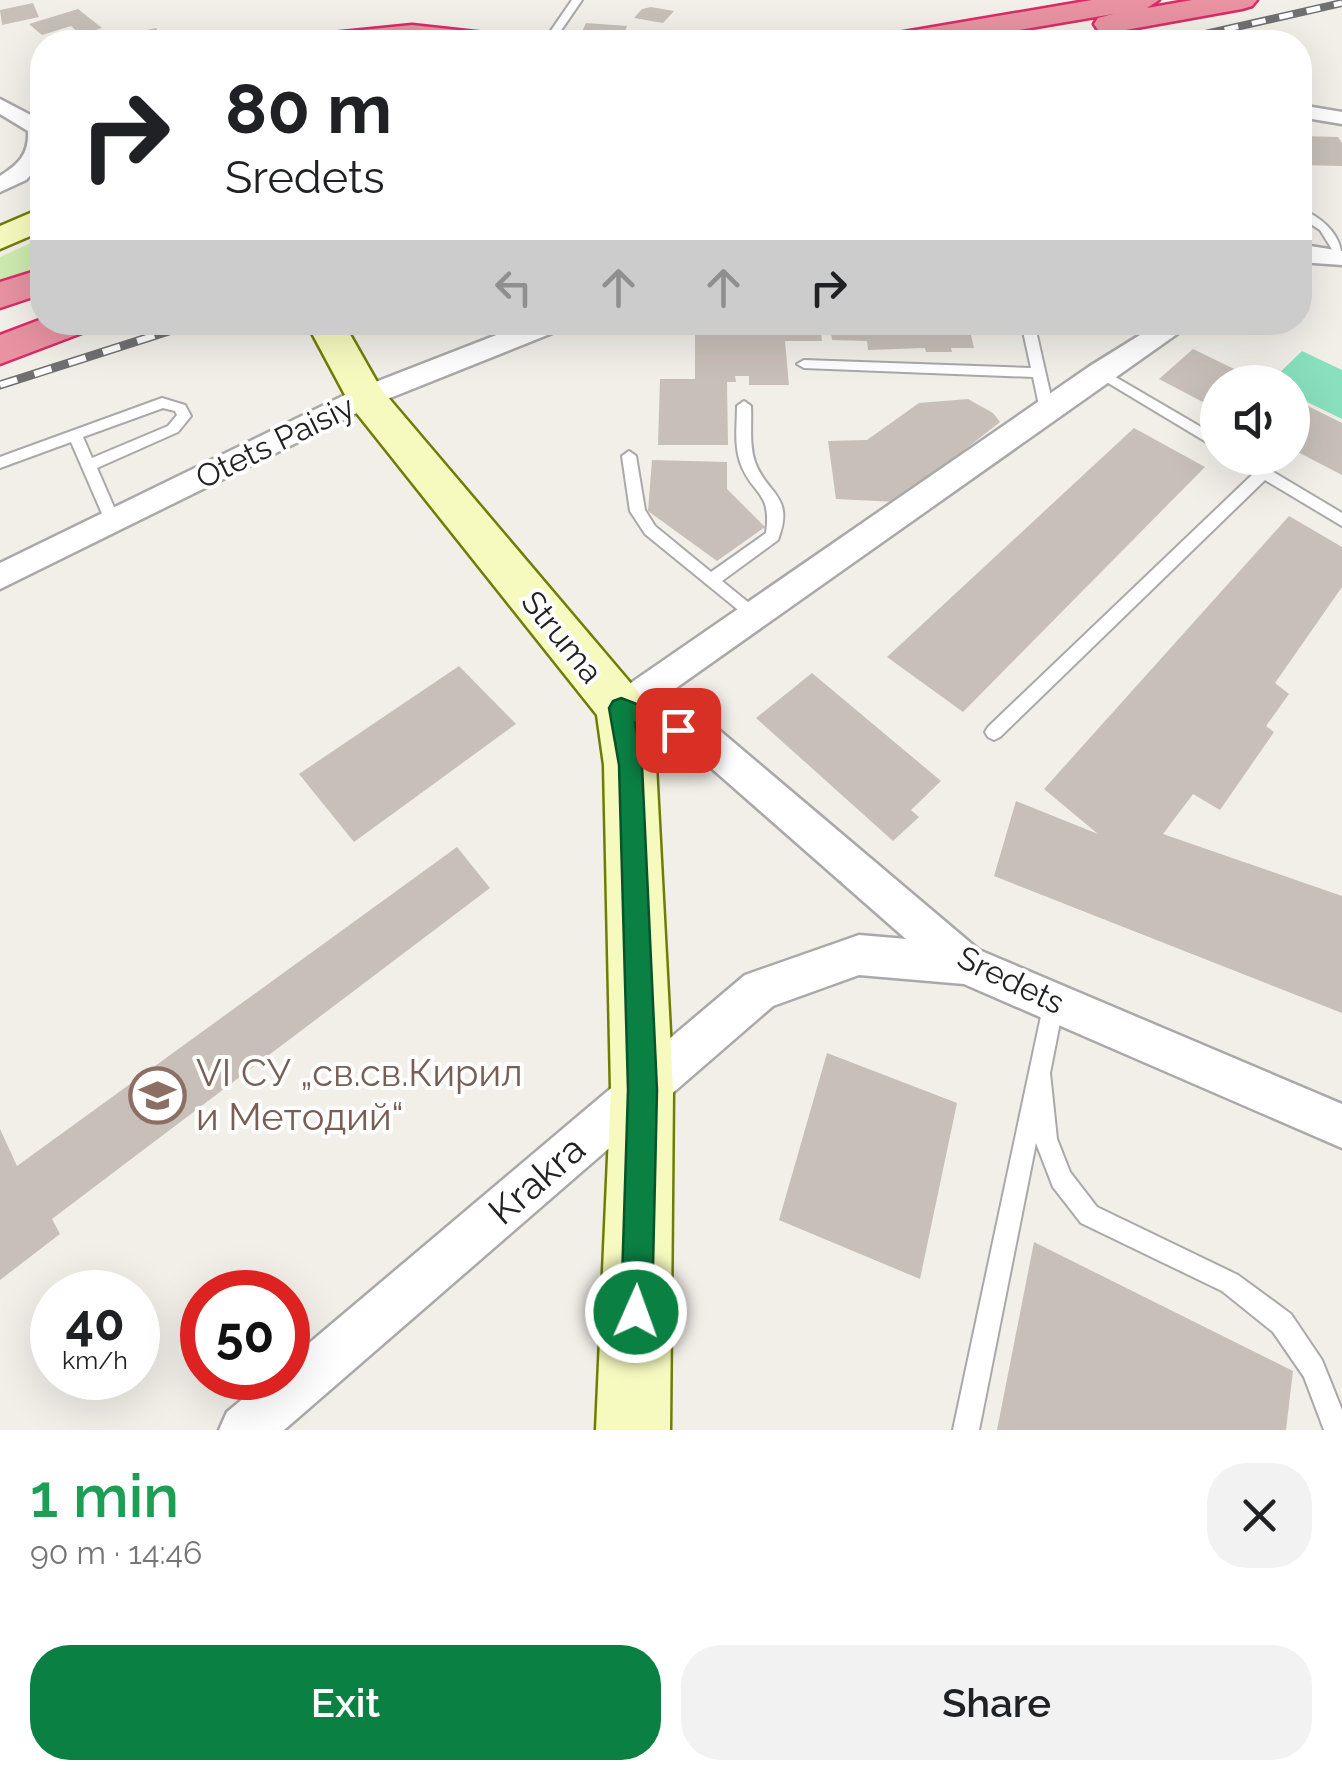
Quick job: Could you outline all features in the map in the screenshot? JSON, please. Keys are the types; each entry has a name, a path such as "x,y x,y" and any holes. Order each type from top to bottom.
{"highway":[{"path":"968,30 1144,0"},
{"path":"1082,30 1242,0"},
{"path":"0,296 30,285"},
{"path":"0,325 30,314"},
{"path":"0,350 39,335"}],"main road":[{"path":"0,239 30,224"},
{"path":"0,248 30,235"},
{"name":"Struma","path":"331,335 365,397 621,708 630,765 642,1090 633,1430"}],"street":[{"path":"0,104 30,122"},
{"path":"1312,113 1342,118"},
{"path":"0,158 30,149"},
{"path":"0,185 30,164"},
{"path":"1312,253 1342,257"},
{"name":"Otets Paisiy","path":"0,577 365,397 523,335"},
{"path":"621,708 1100,372 1160,335"},
{"name":"Sredets","path":"621,708 706,741 964,964 1342,1126"},
{"name":"Krakra","path":"245,1430 760,990 859,955 964,964"}],"lane":[{"path":"556,30 576,0"},
{"path":"1312,220 1324,228 1342,257"},
{"path":"1030,335 1047,410"},
{"path":"804,364 1038,373"},
{"path":"1100,372 1200,433"},
{"path":"0,463 162,403 180,408 184,416 173,429 88,466"},
{"path":"712,580 773,536 778,513 772,494 747,462 744,406"},
{"path":"75,435 112,522"},
{"path":"629,456 638,511 650,530 752,616"},
{"path":"994,732 1261,475"},
{"path":"1269,475 1342,520"},
{"path":"966,1430 1054,1001"},
{"path":"1040,1074 1046,1140 1061,1179 1089,1215 1230,1283 1282,1323 1313,1369 1338,1430"}],"green space":[{"path":"30,243 30,270 0,281 0,257"},
{"path":"1302,351 1342,370 1342,419 1310,403 1310,365 1288,365"}],"building":[{"path":"33,3 39,17 2,25 0,10"},
{"path":"78,9 102,28 36,30 29,24"},
{"path":"642,9 674,11 663,23 634,18"},
{"path":"586,23 627,26 626,30 583,30"},
{"path":"1312,136 1338,137 1342,143 1342,166 1312,165"},
{"path":"695,335 821,335 822,341 785,341 789,385 749,385 749,376 735,376 736,382 727,382 728,445 658,445 660,379 695,379"},
{"path":"831,335 971,335 974,348 951,348 952,352 926,352 925,348 868,350 867,341 832,340"},
{"path":"1193,349 1226,365 1200,365 1200,401 1159,379"},
{"path":"968,399 993,413 1000,422 898,502 836,499 828,441 867,440 919,403"},
{"path":"1310,407 1342,423 1342,475 1310,458"},
{"path":"1134,428 1200,464 1200,472 963,712 887,657"},
{"path":"652,460 727,462 727,489 765,527 717,561 648,511"},
{"path":"1289,516 1342,547 1342,587 1275,683 1289,694 1266,726 1274,732 1220,810 1193,794 1163,834 1342,896 1342,1013 994,876 1016,801 1098,834 1044,789"},
{"path":"459,666 516,724 354,842 299,774"},
{"path":"812,673 941,781 911,810 919,817 893,841 756,718"},
{"path":"457,847 490,888 52,1219 60,1234 0,1280 0,1129 17,1166"},
{"path":"827,1053 957,1103 920,1279 779,1220"},
{"path":"1034,1242 1293,1371 1286,1430 997,1430"}],"railway":[{"path":"1223,30 1342,3"},
{"path":"0,385 156,335"}],"place":[{"name":"VI СУ „св.св.Кирил и Методий“","path":"157,1095"}],"route":[{"path":"636,1312 642,1090 630,765 621,708 678,730"}]}
